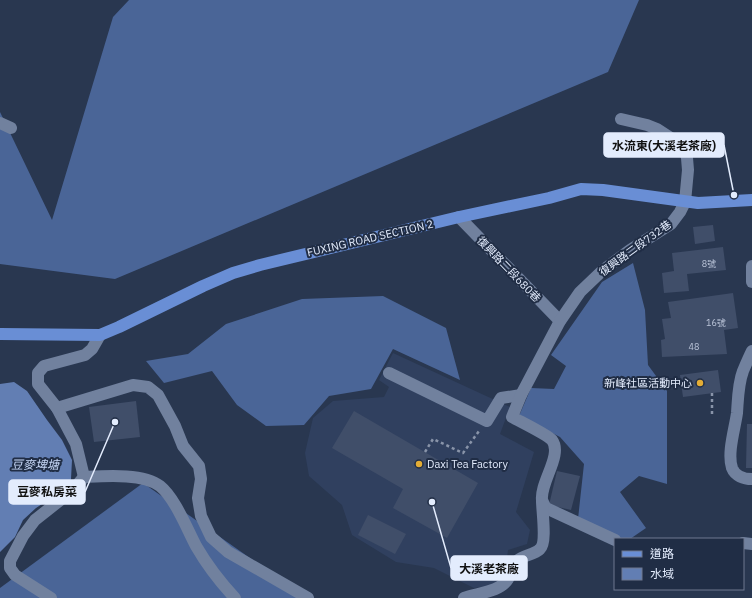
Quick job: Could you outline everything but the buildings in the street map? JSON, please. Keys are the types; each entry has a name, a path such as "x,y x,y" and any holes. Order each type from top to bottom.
{"main road":[{"name":"FUXING ROAD SECTION 2","path":"0,334 100,335 232,273 460,217 549,198 581,189 603,190 698,203 752,200"}],"lane":[{"path":"621,119 658,129 680,144 685,150 688,170 685,202"},
{"name":"復興路二段732巷","path":"542,501 542,493 555,454 555,446 551,439 512,417 521,395 560,321 580,292 602,271 630,250 671,224 685,202"},
{"name":"復興路二段680巷","path":"460,217 484,244 560,321"},
{"path":"752,266 752,282"},
{"path":"84,477 76,444 57,408 38,384 38,373 44,366 85,355 92,349 100,335"},
{"path":"752,351 743,371 738,392 737,412 730,458 732,469 737,475 752,479"},
{"path":"388,373 487,421 501,398 521,395"},
{"path":"57,408 133,385 148,387 158,395 175,426 183,446 199,466 201,478 198,498 201,516 211,537 228,552 308,598"},
{"path":"51,598 15,574 10,568 10,561 23,536 35,520 73,490 84,477 124,476 144,479 159,486 172,500 197,547 219,581 235,598"},
{"path":"542,501 546,508 614,540"},
{"path":"464,598 504,585 509,578 514,565 519,559 539,550 542,545 543,537 542,501"}],"path":[{"path":"712,393 712,414"},
{"path":"425,452 433,439 463,453 487,421"}],"shaded area":[{"path":"129,0 639,0 608,72 115,279 0,264 0,112 52,220 113,17"},
{"path":"633,263 645,310 648,365 667,391 667,484 639,476 620,492 646,528 631,538 619,538 578,519 584,464 560,437 519,416 531,388 554,389 566,366 551,355 602,282"},
{"path":"383,296 446,328 460,380 393,349 371,389 329,396 304,425 266,426 237,405 212,371 164,383 146,361 188,354 226,324 302,299"},
{"name":"Daxi Tea Factory","path":"393,353 510,407 500,434 534,452 516,512 530,530 527,544 508,550 504,584 474,588 434,568 396,562 352,535 342,505 309,476 305,453 313,418 333,401 384,397 389,387 379,380"},
{"path":"143,483 307,598 0,598 0,588"}],"water":[{"name":"豆麥埤塘","path":"14,382 27,391 62,440 72,460 71,479 65,489 36,508 23,520 15,537 0,552 0,384"}],"place":[{"name":"水流東(大溪老茶廠)","path":"734,195"},
{"name":"新峰社區活動中心","path":"700,383"},
{"name":"豆麥私房菜","path":"115,422"},
{"name":"Daxi Tea Factory","path":"419,464"},
{"name":"大溪老茶廠","path":"432,502"}]}
